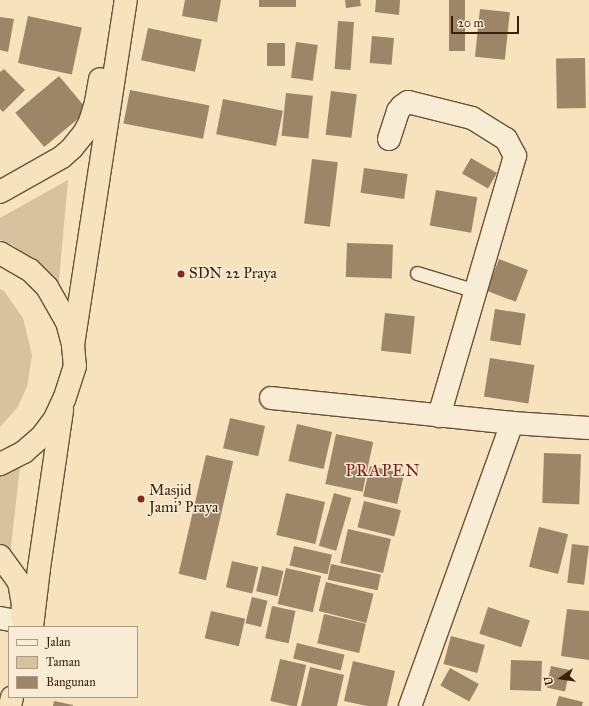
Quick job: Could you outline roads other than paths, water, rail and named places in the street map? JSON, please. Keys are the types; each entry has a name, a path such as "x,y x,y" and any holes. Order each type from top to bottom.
{"highway":[{"path":"0,192 62,157 84,133 90,122 96,102 112,0"},
{"path":"73,345 126,0"},
{"path":"0,253 30,270 47,287 67,322 73,345 75,366 64,399 54,420 40,437 24,452 0,464"},
{"path":"25,625 39,568 64,399"},
{"path":"0,556 19,582 25,625"}],"street":[{"path":"389,139 398,111 408,102 472,118 506,139 515,156 439,416"},
{"path":"271,398 512,423 589,428"},
{"path":"410,706 512,423"},
{"path":"0,618 25,625"}],"lane":[{"path":"417,273 476,291"}],"place":[{"name":"SDN 22 Praya","path":"181,274"},
{"name":"Masjid Jami' Praya","path":"141,499"}],"district":[{"name":"PRAPEN","path":"383,471"}]}
